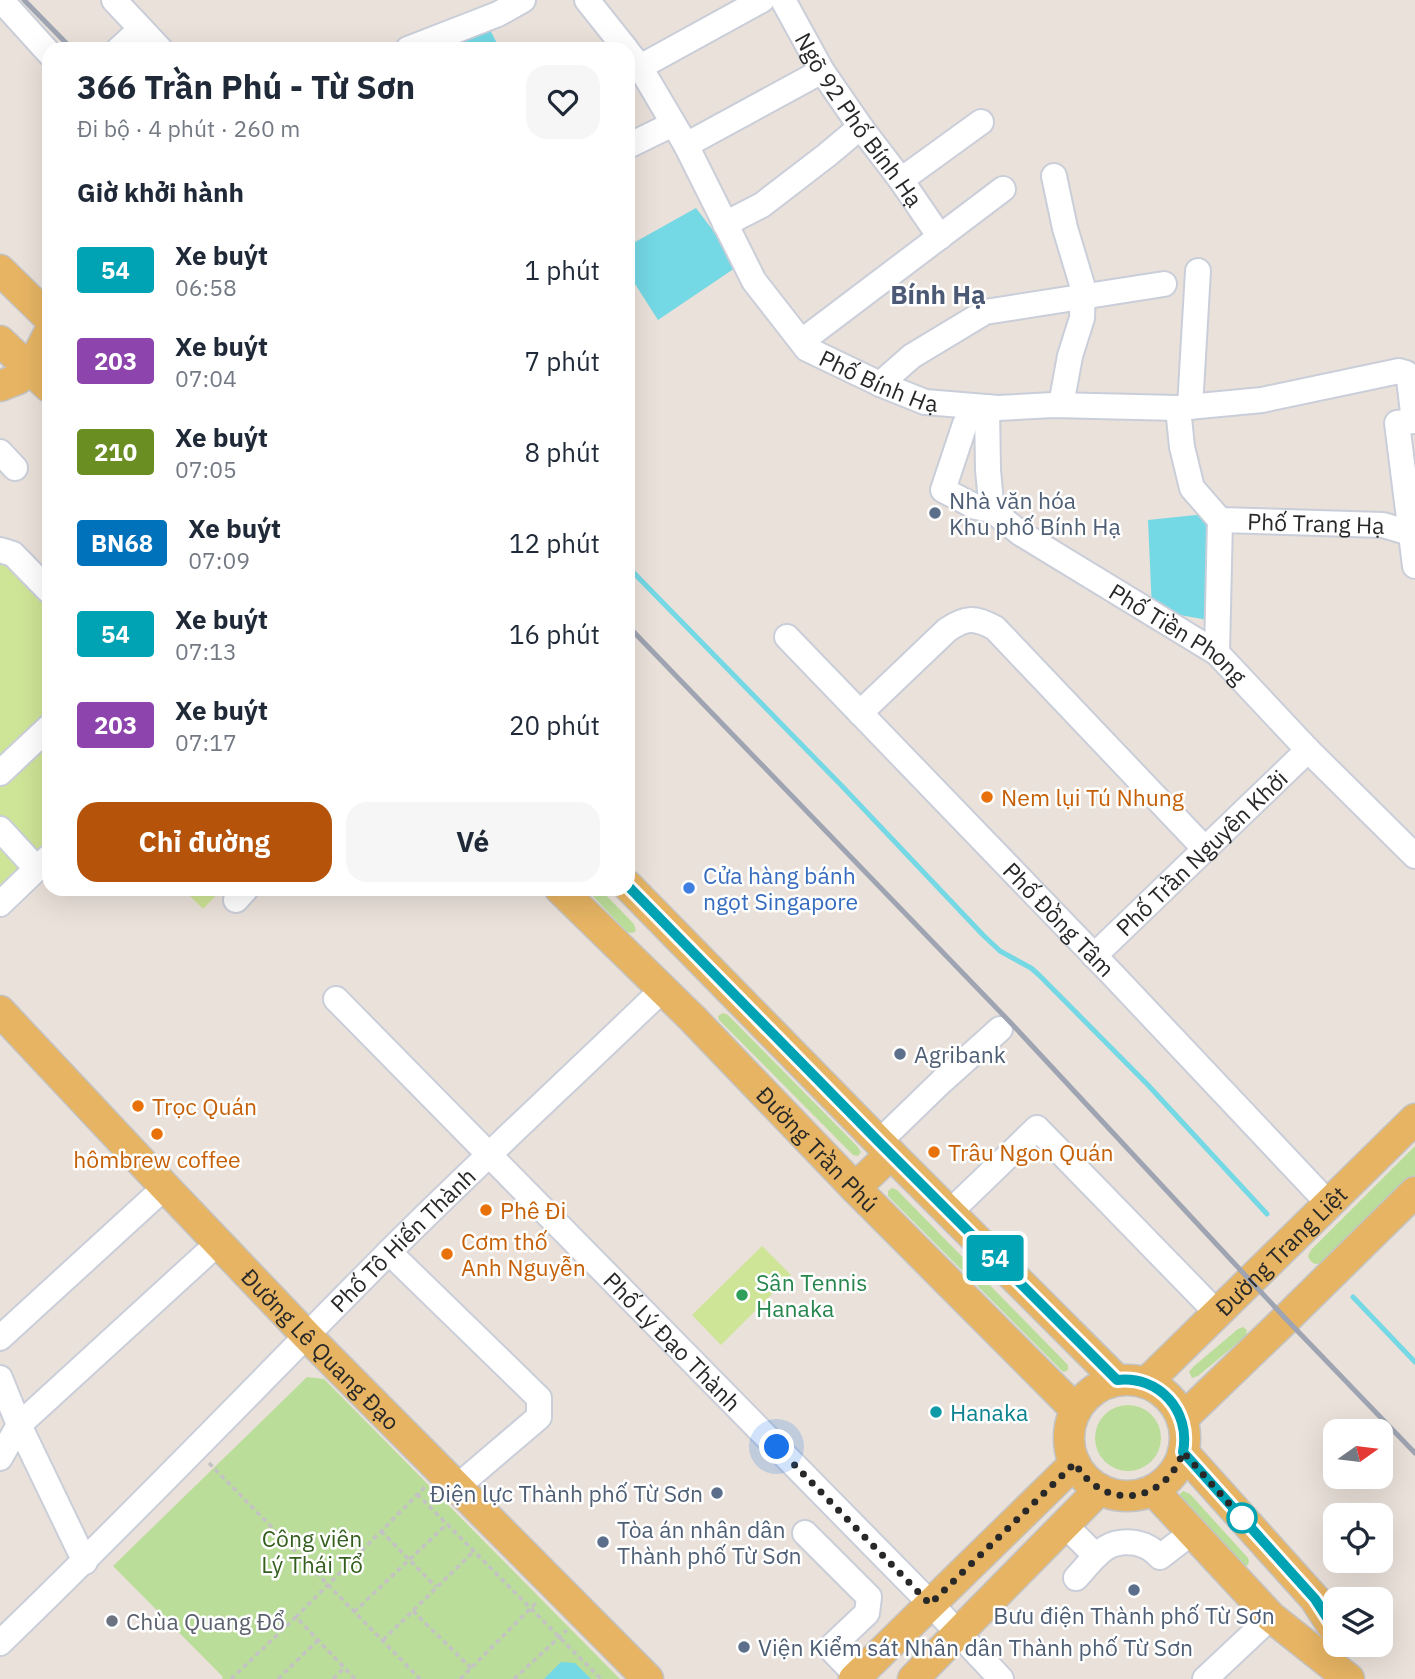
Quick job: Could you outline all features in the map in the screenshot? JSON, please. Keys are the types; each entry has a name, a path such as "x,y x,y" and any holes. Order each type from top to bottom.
{"main road":[{"path":"0,270 42,311"},
{"path":"0,341 40,379"},
{"path":"0,386 18,379 40,379"},
{"path":"635,893 949,1213 1131,1382"},
{"name":"Đường Trần Phú","path":"567,896 663,989 855,1188 1076,1410"},
{"path":"663,989 697,955"},
{"name":"Đường Lê Quang Đạo","path":"0,1011 307,1336 443,1485 648,1679"},
{"name":"Đường Trang Liệt","path":"1131,1382 1217,1313 1415,1119"},
{"path":"855,1188 885,1148"},
{"path":"1182,1419 1415,1192"},
{"path":"1131,1382 1158,1389 1168,1397 1182,1419 1185,1436 1183,1452 1171,1475 1153,1490 1134,1496 1123,1496 1100,1489 1083,1475 1070,1450 1069,1435 1076,1410 1091,1392 1104,1384 1131,1382"},
{"path":"1183,1452 1303,1587 1323,1614"},
{"path":"856,1677 1075,1463"},
{"path":"912,1679 1100,1489"},
{"path":"1153,1490 1271,1617 1349,1679"},
{"path":"1271,1617 1303,1587"},
{"path":"1304,1643 1323,1636"},
{"path":"1350,1657 1362,1679"}],"street":[{"path":"1,0 42,45"},
{"path":"114,0 153,42"},
{"path":"426,42 498,14 523,0"},
{"name":"Phố Bính Hạ","path":"587,0 620,42"},
{"path":"635,54 762,0"},
{"name":"Ngõ 92 Phố Bính Hạ","path":"783,0 822,71 940,237"},
{"path":"127,42 141,29"},
{"name":"Phố Bính Hạ","path":"635,62 686,145 754,281 807,349 880,384 925,402 987,407 1184,407 1262,400 1399,371 1406,373 1409,379 1414,421"},
{"path":"686,145 822,71"},
{"path":"901,180 981,122"},
{"path":"635,143 673,124"},
{"path":"725,224 762,205 862,129"},
{"path":"1054,177 1065,228 1083,288 1082,318 1070,356 1061,405"},
{"path":"802,341 1003,189"},
{"path":"1198,271 1182,447 1192,488 1220,520 1217,653"},
{"path":"880,384 912,356 985,312 1164,284"},
{"path":"987,407 988,470 991,502 996,511"},
{"name":"Phố Trang Hạ","path":"1220,520 1382,525 1413,533 1397,423 1414,421"},
{"path":"965,424 943,490 976,507 996,511"},
{"name":"Phố Tiền Phong","path":"996,511 1020,533 1217,653 1308,750 1415,856"},
{"path":"1413,533 1415,566"},
{"path":"0,550 13,554 42,584"},
{"path":"860,713 947,630 967,620 983,622 995,628 1205,849"},
{"name":"Phố Đồng Tâm","path":"787,637 1328,1203"},
{"path":"0,773 42,734"},
{"name":"Phố Trần Nguyên Khởi","path":"1094,956 1308,750"},
{"path":"0,829 42,862"},
{"path":"4,891 42,864"},
{"name":"Phố Tô Hiến Thành","path":"0,1643 85,1562 389,1252 663,989"},
{"name":"Phố Lý Đạo Thành","path":"336,999 959,1633 1001,1679"},
{"path":"885,1148 943,1081 1000,1029"},
{"path":"949,1213 1037,1128 1217,1313"},
{"path":"0,1338 165,1187"},
{"path":"0,1458 19,1425 218,1243"},
{"path":"389,1252 539,1398 539,1417 443,1485"},
{"path":"0,1378 19,1425 85,1562"},
{"path":"1065,1525 1097,1556"},
{"path":"805,1533 869,1597 867,1613 830,1648 856,1677"},
{"path":"1076,1578 1107,1546 1116,1542 1146,1546 1160,1557 1191,1533"},
{"path":"1205,1679 1271,1617"}],"path":[{"path":"209,1463 420,1679"},
{"path":"231,1679 417,1494 443,1485"},
{"path":"417,1494 601,1679"},
{"path":"354,1612 447,1524"},
{"path":"381,1531 437,1587"},
{"path":"383,1641 474,1551"},
{"path":"460,1679 542,1597"},
{"path":"413,1611 471,1668"},
{"path":"296,1617 355,1679"},
{"path":"514,1679 571,1626"},
{"path":"278,1679 318,1640"},
{"path":"332,1679 344,1668"}],"green space":[{"path":"0,562 9,566 42,598 42,855 0,893"},
{"path":"190,896 215,896 203,909"},
{"path":"593,896 607,896 634,924 636,931 627,932"},
{"path":"723,1013 728,1015 857,1146 861,1152 858,1156 853,1155 719,1020 718,1016"},
{"path":"1415,1146 1415,1175 1327,1259 1319,1264 1312,1262 1308,1256 1311,1250"},
{"path":"892,1188 897,1190 1068,1365 1068,1370 1062,1371 888,1196 888,1191"},
{"name":"Sân Tennis Hanaka","path":"762,1246 791,1275 721,1345 692,1315"},
{"path":"1243,1327 1247,1330 1246,1336 1198,1376 1192,1378 1189,1372 1193,1367"},
{"name":"Công viên Lý Thái Tổ","path":"307,1377 324,1379 620,1679 222,1679 223,1677 113,1566"},
{"path":"1134,1405 1152,1414 1159,1425 1159,1451 1152,1462 1141,1469 1122,1471 1104,1462 1097,1451 1095,1432 1104,1414 1115,1407"},
{"path":"1183,1491 1190,1494 1248,1558 1247,1566 1243,1567 1178,1496"}],"water":[{"path":"489,28 496,42 454,42"},
{"path":"696,208 730,253 735,268 658,320 635,284 635,242"},
{"path":"1200,515 1212,528 1208,620 1152,610 1148,520"},
{"path":"561,1662 575,1663 591,1679 544,1679"}],"waterway":[{"path":"635,574 983,935 1000,951 1039,975 1147,1084 1267,1214"},
{"path":"1353,1297 1415,1362"}],"railway":[{"path":"24,0 65,42"},
{"path":"635,633 1009,1021 1286,1319 1415,1453"}],"bus line":[{"name":"54","path":"635,893 1117,1380 1146,1383 1172,1401 1182,1420 1185,1436 1183,1452 1323,1611"}],"place":[{"name":"Nhà văn hóa Khu phố Bính Hạ","path":"935,513"},
{"name":"Nem lụi Tú Nhung","path":"987,797"},
{"name":"Cửa hàng bánh ngọt Singapore","path":"689,888"},
{"name":"Agribank","path":"900,1054"},
{"name":"Trọc Quán","path":"138,1106"},
{"name":"hômbrew coffee","path":"157,1134"},
{"name":"Trâu Ngon Quán","path":"934,1152"},
{"name":"Phê Đi","path":"486,1210"},
{"name":"Cơm thố Anh Nguyễn","path":"447,1254"},
{"name":"Sân Tennis Hanaka","path":"742,1295"},
{"name":"Hanaka","path":"936,1412"},
{"name":"Điện lực Thành phố Từ Sơn","path":"717,1493"},
{"name":"Tòa án nhân dân Thành phố Từ Sơn","path":"603,1542"},
{"name":"Bưu điện Thành phố Từ Sơn","path":"1134,1590"},
{"name":"Chùa Quang Đổ","path":"112,1621"},
{"name":"Viện Kiểm sát Nhân dân Thành phố Từ Sơn","path":"744,1647"}],"district":[{"name":"Bính Hạ","path":"938,294"}],"route":[{"path":"777,1447 930,1604 1075,1463 1083,1475 1100,1489 1113,1494 1134,1496 1163,1483 1180,1462 1183,1452 1250,1527 1242,1518"}]}
